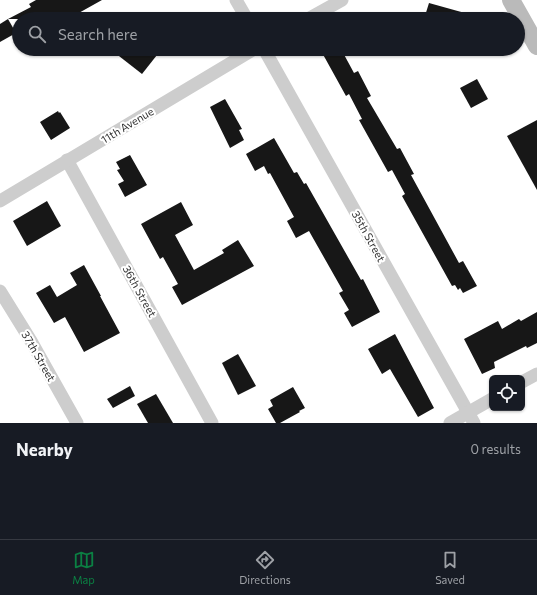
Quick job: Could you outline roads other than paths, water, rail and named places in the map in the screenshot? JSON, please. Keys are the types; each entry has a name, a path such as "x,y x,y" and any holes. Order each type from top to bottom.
{"street":[{"path":"236,0 243,12"},
{"path":"321,12 342,0"},
{"path":"510,0 517,12"},
{"path":"525,26 537,46"},
{"name":"11th Avenue","path":"0,201 242,56"},
{"name":"35th Street","path":"268,56 471,418"},
{"name":"36th Street","path":"67,160 212,423"},
{"name":"37th Street","path":"0,290 35,347 77,423"},
{"path":"525,380 537,374"},
{"path":"450,423 471,418 489,402"}]}
